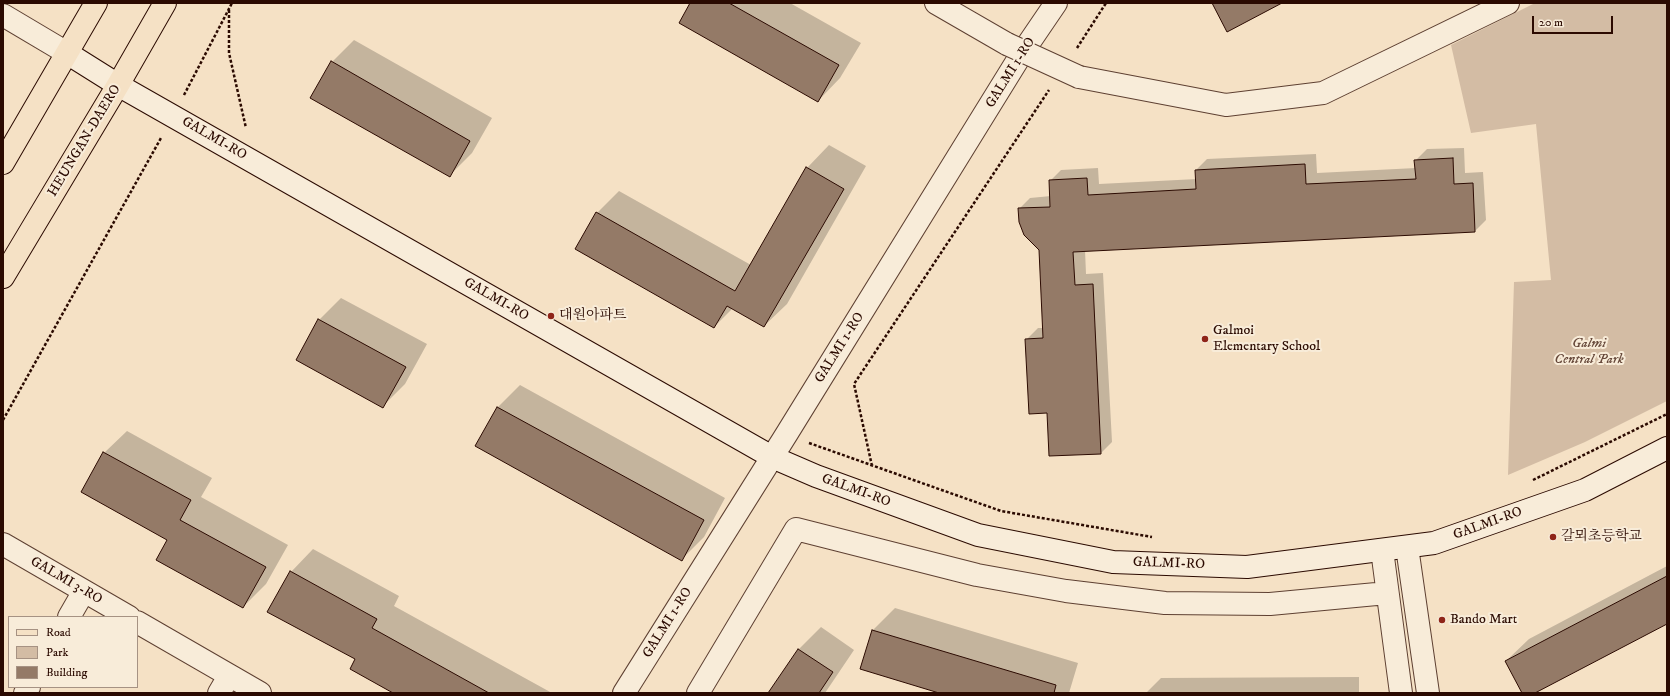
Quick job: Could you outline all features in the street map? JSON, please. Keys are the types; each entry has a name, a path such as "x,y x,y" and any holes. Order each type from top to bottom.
{"main road":[{"path":"3,163 96,3"},
{"name":"HEUNGAN-DAERO","path":"3,277 118,85 165,3"}],"street":[{"path":"936,3 1007,44 1079,77 1226,105 1323,93 1508,3"},
{"name":"GALMI 1-RO","path":"624,693 1018,60 1056,3"},
{"name":"GALMI-RO","path":"3,15 118,85 772,457 816,476 978,535 1113,562 1247,567 1434,544 1585,490 1667,448"},
{"path":"698,693 796,529 977,575 1066,591 1165,603 1270,604 1387,593"},
{"name":"GALMI 3-RO","path":"3,544 127,616"},
{"path":"1407,547 1428,693"},
{"path":"1382,550 1401,693"},
{"path":"70,616 84,591"},
{"path":"138,623 224,684 260,693"}],"path":[{"path":"3,420 173,116 232,3"},
{"path":"1073,53 1106,3"},
{"path":"229,10 229,53 248,134"},
{"path":"872,466 854,384 1051,86"},
{"path":"1528,482 1667,414"},
{"path":"786,435 1001,511 1158,538"}],"green space":[{"name":"Galmi Central Park","path":"1535,3 1667,3 1667,401 1585,442 1508,475 1514,282 1551,280 1536,124 1471,133 1451,45"}],"building":[{"path":"690,3 729,3 839,65 818,102 679,23"},
{"path":"1212,3 1282,3 1227,32"},
{"path":"331,61 470,141 450,177 310,98"},
{"path":"1453,158 1454,184 1473,183 1475,232 1073,252 1075,285 1093,284 1101,454 1049,456 1047,413 1029,414 1025,339 1043,338 1039,250 1024,235 1019,222 1018,208 1050,207 1049,180 1087,178 1088,195 1196,189 1195,170 1305,164 1306,184 1416,179 1414,160"},
{"path":"806,167 844,189 764,327 727,306 714,328 575,249 596,212 735,291"},
{"path":"318,319 406,367 383,408 296,360"},
{"path":"497,407 704,520 682,561 475,446"},
{"path":"103,452 191,500 180,520 266,567 243,608 156,560 167,540 81,492"},
{"path":"290,571 377,619 372,628 489,693 393,693 350,669 355,659 267,612"},
{"path":"1667,576 1667,624 1535,693 1522,693 1505,661"},
{"path":"872,630 1056,685 1054,693 939,693 860,669"},
{"path":"798,649 833,672 819,693 768,693"}],"place":[{"name":"대원아파트","path":"551,316"},
{"name":"Galmoi Elementary School","path":"1205,339"},
{"name":"갈뫼초등학교","path":"1553,537"},
{"name":"Bando Mart","path":"1442,620"}]}
